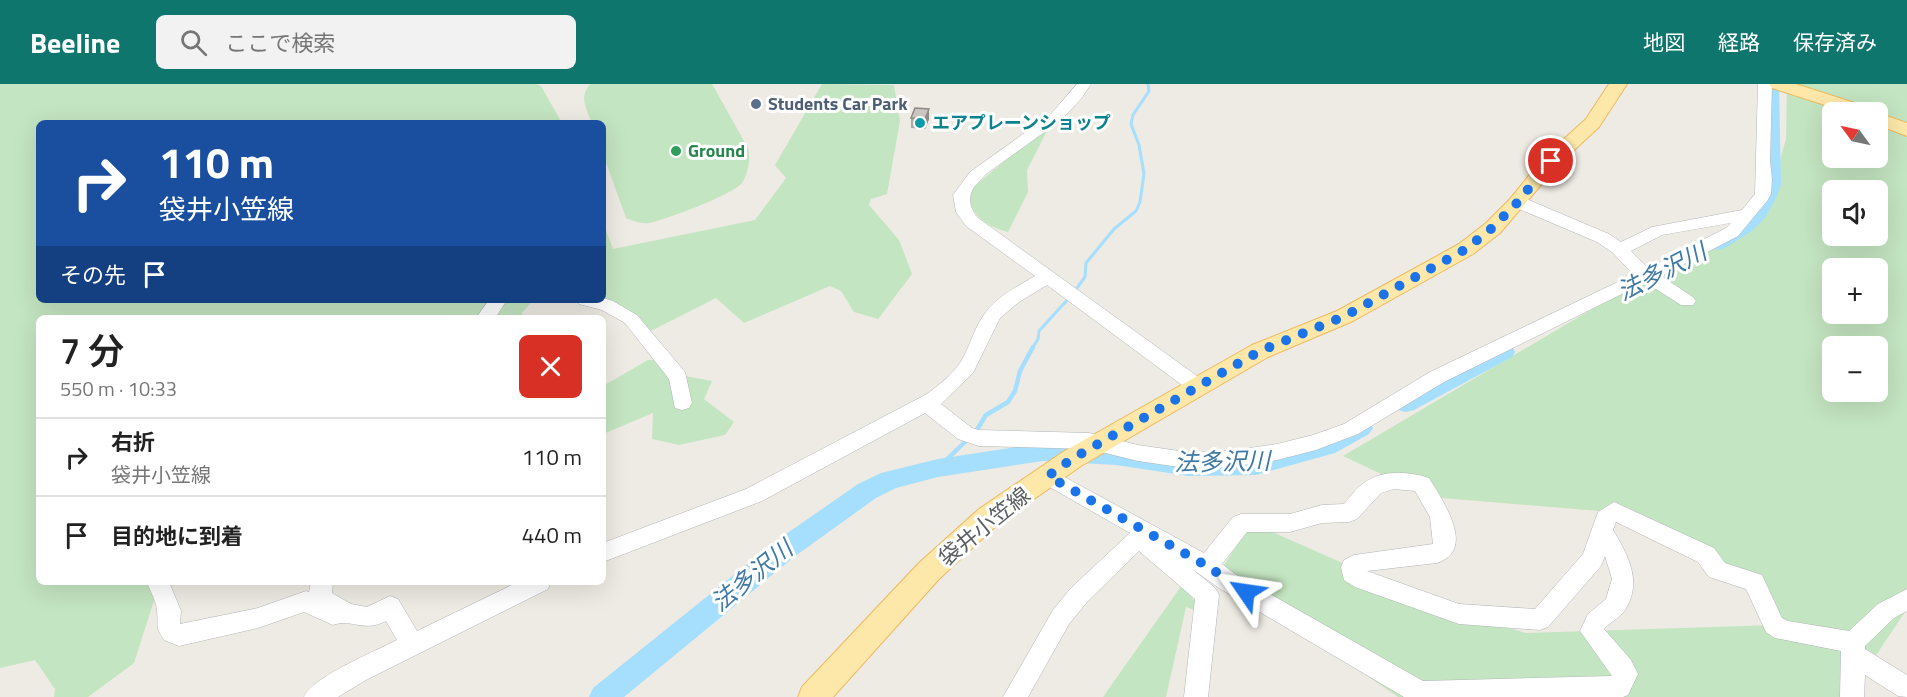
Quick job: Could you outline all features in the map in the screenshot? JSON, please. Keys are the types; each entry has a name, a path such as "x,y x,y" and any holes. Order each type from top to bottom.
{"main road":[{"name":"袋井小笠線","path":"813,697 929,571 988,517 1072,459 1260,351 1345,316 1466,249 1492,228 1518,202 1551,161 1593,123 1618,84"},
{"path":"1779,84 1834,102"},
{"path":"1888,122 1907,130"}],"street":[{"path":"1084,84 1074,98 1053,118 970,179 961,195 964,212 972,222 1197,386"},
{"path":"926,403 965,434 979,438 1100,444 1138,453 1186,460 1229,459 1277,452 1316,442 1351,429 1437,377 1728,234 1763,194 1765,84"},
{"path":"1518,202 1603,238 1620,250 1643,274 1687,301"},
{"path":"1620,250 1658,231 1747,213"},
{"path":"1701,224 1728,234"},
{"path":"606,552 754,495 926,403 951,386 965,371 974,357 986,325 995,312 1047,277"},
{"path":"598,303 607,305 630,319 678,377 682,403"},
{"path":"1048,476 1142,534 1207,566 1227,581 1420,693 1619,687 1626,674 1617,658 1600,644 1592,631 1596,621 1616,605 1623,579 1619,559 1602,531"},
{"path":"1207,566 1241,523 1290,523 1322,514 1349,513 1368,491 1383,483 1404,480 1422,484 1441,516 1445,547 1437,554 1362,562 1352,567 1352,573 1363,580 1459,614 1540,620 1593,559 1606,518 1614,511 1623,513 1706,555 1717,570 1754,582 1774,625 1783,631 1853,648 1907,688"},
{"path":"1142,534 1207,595 1200,694"},
{"path":"1015,697 1061,617 1142,534"},
{"path":"159,585 169,611 167,625 172,633 179,635 258,618 306,601 333,615 340,609"},
{"path":"322,585 320,596 326,603 359,617 373,616 390,606 413,645"},
{"path":"316,697 357,672 534,585"},
{"path":"1852,697 1853,648 1886,611 1907,599"}],"green space":[{"path":"0,84 537,84 541,86 560,120 36,120 36,303 496,303 489,315 36,315 36,585 159,585 134,663 88,697 54,697 55,689 35,660 0,668"},
{"name":"Ground","path":"590,84 712,84 748,148 748,166 742,183 726,194 657,221 643,223 626,218 606,162 606,120 591,120 584,98"},
{"path":"822,84 894,85 900,121 887,194 871,199 869,205 899,240 912,274 878,319 854,312 841,291 830,286 744,323 716,298 643,335 606,303 606,230 613,249 755,220 786,178 775,165"},
{"path":"1787,84 1907,84 1907,609 1848,697 1398,697 1218,574 1252,523 1449,610 1526,633 1774,625 1754,582 1623,513 1430,497 1343,456 1599,305 1732,232 1771,190 1786,139"},
{"path":"1048,129 1027,170 1028,192 1008,232 986,223 971,206 970,190 1020,148"},
{"path":"504,303 530,303 522,315 496,315"},
{"path":"648,360 664,360 685,376 712,381 704,399 734,422 725,435 679,445 652,439 653,413 606,433 606,384"},
{"path":"1182,585 1205,614 1186,607 1166,697 1103,697"}],"building":[{"path":"915,108 929,109 925,119 911,118"}],"waterway":[{"path":"1074,292 1085,277 1086,263 1114,229 1136,211 1140,202 1144,174 1139,145 1131,124 1133,115 1149,91 1148,84"},
{"name":"法多沢川","path":"1718,244 1738,233 1752,221 1764,205 1772,185 1771,84"},
{"path":"1032,349 1038,339 1039,331 1069,298"},
{"path":"975,433 986,415 1008,402 1015,391 1020,371 1033,347"},
{"name":"法多沢川","path":"1406,404 1504,352"},
{"name":"法多沢川","path":"603,697 785,549 867,491 890,480 938,468 1043,452 1116,456 1189,467 1256,466 1327,447 1361,428"},
{"path":"938,468 967,440"}],"place":[{"name":"Students Car Park","path":"756,104"},
{"name":"エアプレーンショップ","path":"920,123"},
{"name":"Ground","path":"676,151"}],"route":[{"path":"1246,592 1207,566 1048,476 1072,459 1260,351 1345,316 1466,249 1492,228 1517,203 1551,161"}]}
